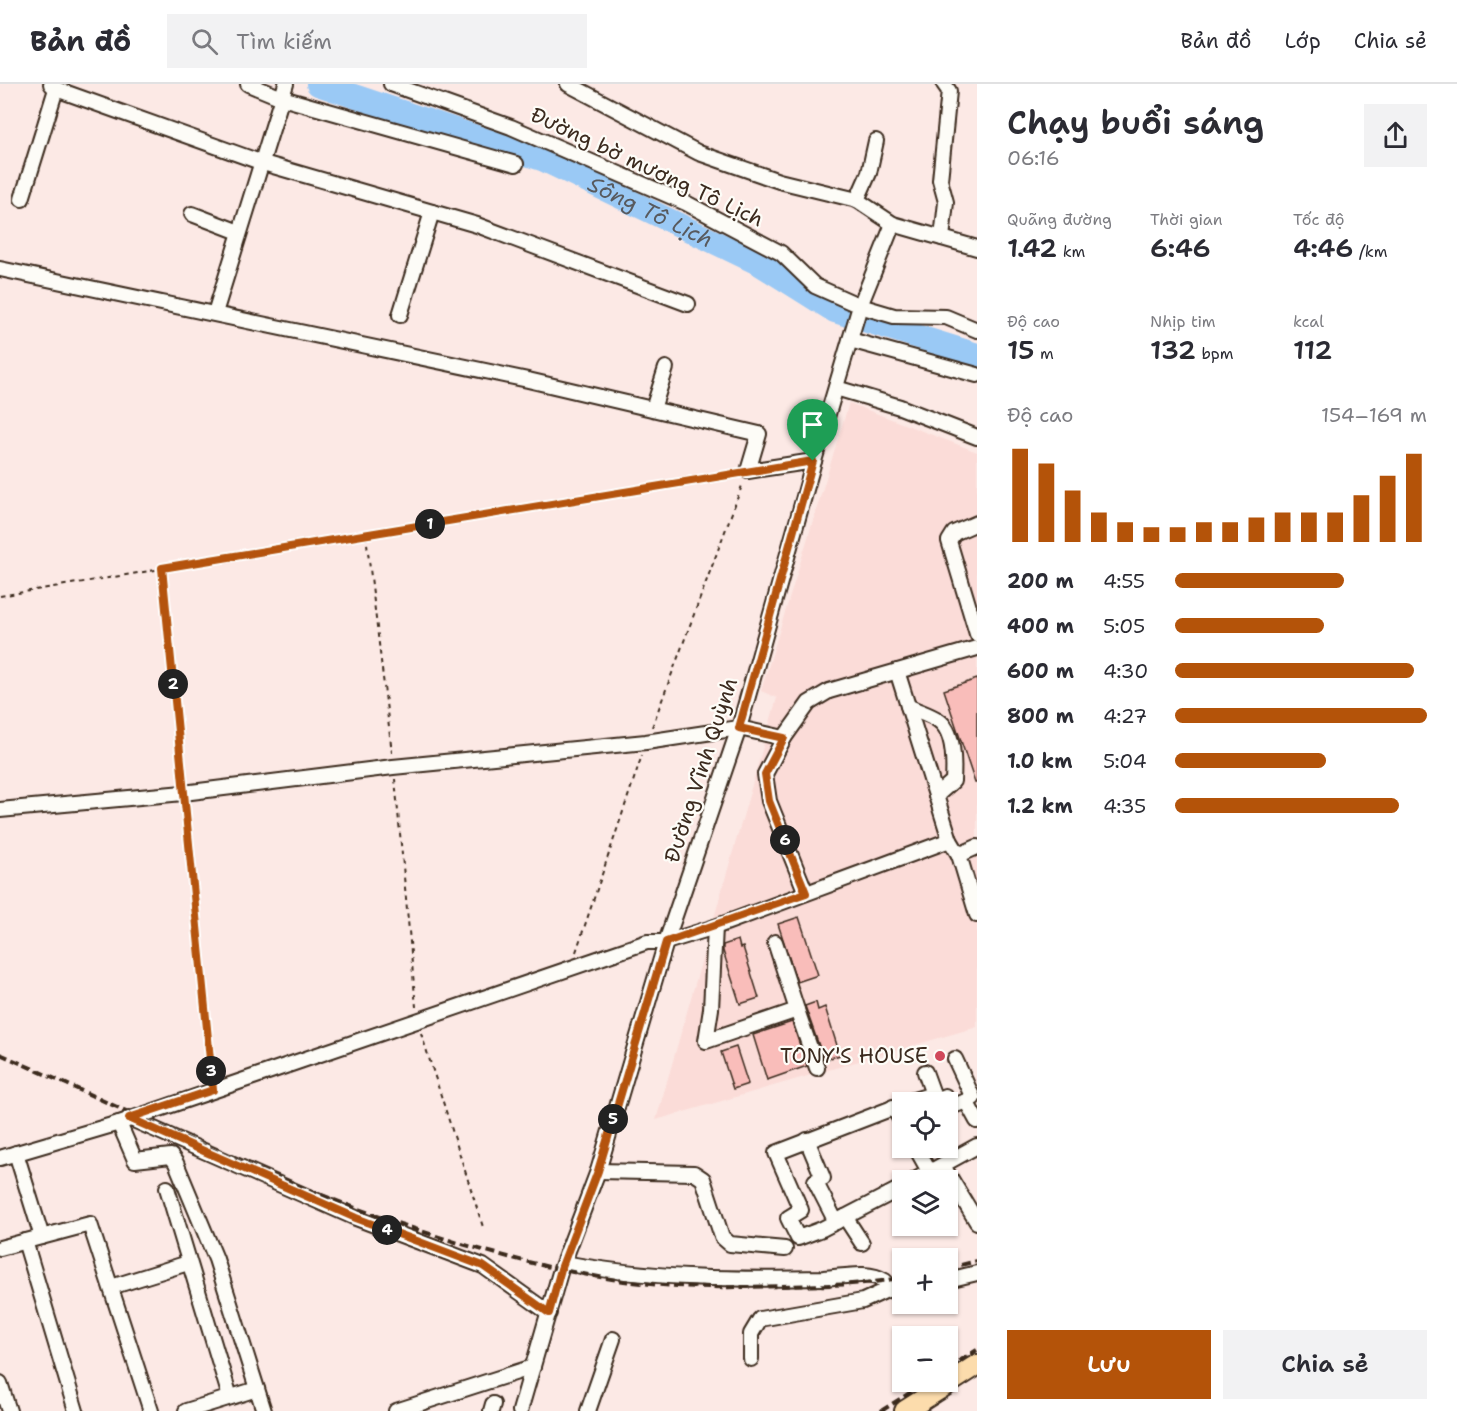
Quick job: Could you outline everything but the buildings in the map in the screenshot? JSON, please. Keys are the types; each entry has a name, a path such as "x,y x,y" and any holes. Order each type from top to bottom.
{"highway":[{"path":"905,1411 977,1365"}],"street":[{"path":"248,84 284,90 516,164"},
{"name":"Đường bờ mương Tô Lịch","path":"391,84 511,127 686,203 781,253 815,286 859,309 894,316 946,317 977,330"},
{"path":"568,84 583,87 699,153 779,181 857,200 893,224 977,248"},
{"path":"942,238 946,202 940,180 949,91 944,84"},
{"path":"22,199 53,86 263,163 477,225 688,304"},
{"path":"215,313 284,90"},
{"path":"857,200 869,173 876,141"},
{"path":"400,315 432,212"},
{"path":"192,214 239,232"},
{"name":"Đường Vĩnh Quỳnh","path":"520,1411 564,1263 598,1171 666,942 739,728 813,461 859,309 893,224"},
{"path":"0,269 215,313 759,434 748,471 813,461"},
{"path":"851,337 977,375"},
{"path":"653,410 666,368"},
{"path":"836,388 900,407 977,437"},
{"path":"977,523 954,532 949,541 977,634"},
{"path":"806,893 769,801 766,783 765,774 784,738 809,703 829,692 977,648"},
{"path":"897,672 950,840 959,855 977,915"},
{"path":"908,706 940,721 950,740 954,760 953,782 936,796"},
{"path":"0,810 183,793 393,766 646,742 739,728 784,738"},
{"path":"0,1158 124,1121 647,942 666,942 715,927 950,840"},
{"path":"959,855 977,847"},
{"path":"715,927 711,1009 706,1041 797,1010"},
{"path":"775,942 817,1068"},
{"path":"955,1059 973,1098 958,1104"},
{"path":"925,1072 932,1092"},
{"path":"966,1101 977,1121"},
{"path":"892,1107 776,1153 801,1210 788,1218 798,1238 892,1193"},
{"path":"124,1121 135,1160 150,1161 171,1156 174,1159 216,1259 264,1411"},
{"path":"124,1121 356,1218 483,1266 549,1313"},
{"path":"807,1140 823,1178 815,1181 840,1219 862,1243"},
{"path":"936,1170 977,1147"},
{"path":"16,1153 42,1237"},
{"path":"943,1166 977,1222"},
{"path":"598,1171 694,1173 703,1179 722,1237 730,1244 785,1249"},
{"path":"167,1188 230,1398"},
{"path":"0,1248 90,1224 151,1411"},
{"path":"26,1241 76,1411"},
{"path":"111,1287 216,1259"},
{"path":"564,1263 595,1269 686,1277 824,1278 875,1274 885,1281 887,1290"},
{"path":"958,1278 977,1273"},
{"path":"751,1359 751,1334 759,1319 863,1301 892,1289"},
{"path":"588,1411 613,1339"},
{"path":"396,1411 533,1367"},
{"path":"0,1383 9,1411"},
{"path":"186,1411 257,1389"}],"path":[{"path":"0,596 748,471"},
{"path":"570,968 646,742 748,471"},
{"path":"162,568 213,1090"},
{"path":"417,1020 483,1227"}],"shaded area":[{"path":"849,403 977,452 977,1027 656,1120 777,698 761,691"}],"waterway":[{"name":"Sông Tô Lịch","path":"318,84 542,159 760,264 835,311 977,355"}],"railway":[{"path":"0,1054 227,1156 305,1188 384,1218 464,1244 544,1266 624,1281 702,1287 842,1284 892,1279"},
{"path":"958,1266 977,1261"},
{"path":"958,1362 977,1350"},
{"path":"881,1411 911,1392"}],"place":[{"name":"TONY'S HOUSE","path":"940,1056"}],"route":[{"path":"813,461 739,728 784,738 765,774 769,801 806,893 715,927 666,942 598,1171 561,1269 549,1313 483,1266 356,1218 316,1198 129,1118 213,1090 162,568 813,461"}]}
